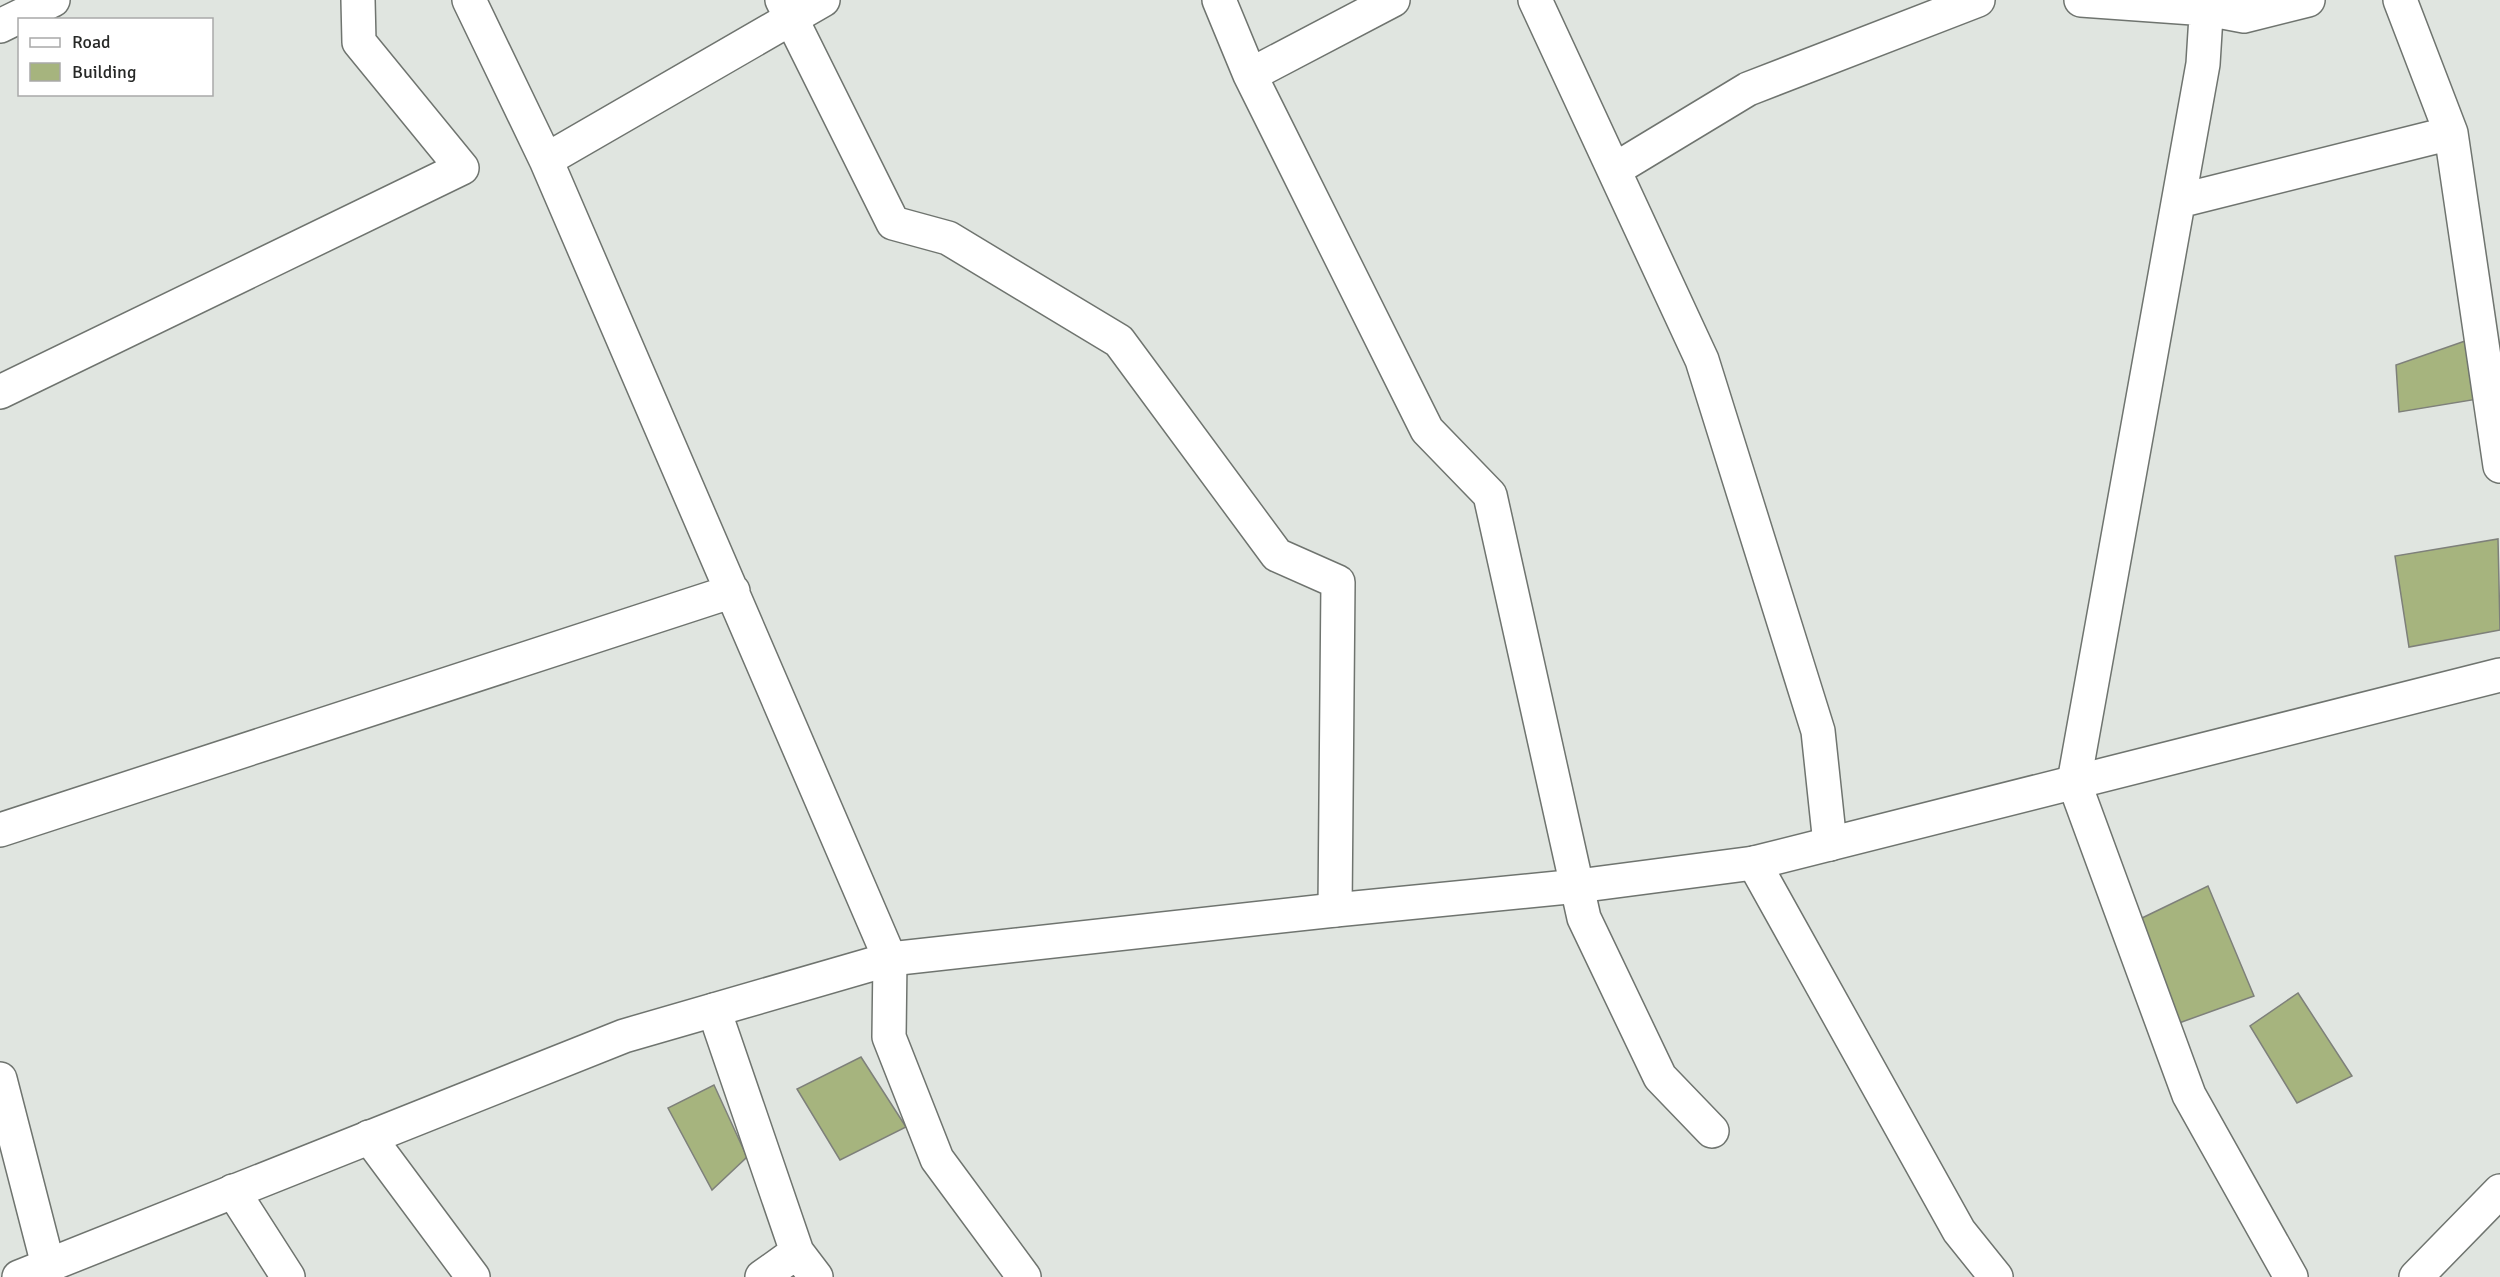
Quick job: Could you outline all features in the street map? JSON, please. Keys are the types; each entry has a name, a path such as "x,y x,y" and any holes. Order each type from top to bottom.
{"main road":[{"path":"0,26 53,0"},
{"path":"0,392 462,168 359,42 357,0"},
{"path":"469,0 546,160 890,959 889,1037 937,1159 1024,1277"},
{"path":"546,160 786,9 823,0"},
{"path":"1219,0 1250,75 1427,430 1490,495 1584,918 1660,1077 1712,1131"},
{"path":"1250,75 1394,0"},
{"path":"1535,0 1702,360 1818,731 1830,844"},
{"path":"1614,170 1748,89 1978,0"},
{"path":"2081,0 2207,5 2244,16 2308,0"},
{"path":"2400,0 2451,133 2500,466"},
{"path":"2207,5 2203,64 2074,782 2189,1095 2291,1277"},
{"path":"786,9 893,223 948,238 1119,340 1277,555 1338,582 1335,910"},
{"path":"2179,201 2451,133"},
{"path":"0,830 733,591"},
{"path":"0,1079 33,1271 624,1036 890,959 1578,886 1754,863 2500,675"},
{"path":"1754,863 1959,1231 1996,1277"},
{"path":"714,1010 806,1264 762,1277"},
{"path":"369,1137 473,1277"},
{"path":"233,1191 288,1277"},
{"path":"2416,1277 2500,1191"}],"building":[{"path":"2465,341 2478,399 2399,412 2396,365"},
{"path":"2498,539 2500,630 2409,647 2395,556"},
{"path":"2208,886 2254,996 2179,1023 2140,919"},
{"path":"2298,993 2352,1076 2297,1103 2250,1026"},
{"path":"861,1057 906,1127 840,1160 797,1089"},
{"path":"714,1085 747,1157 712,1190 668,1108"}]}
